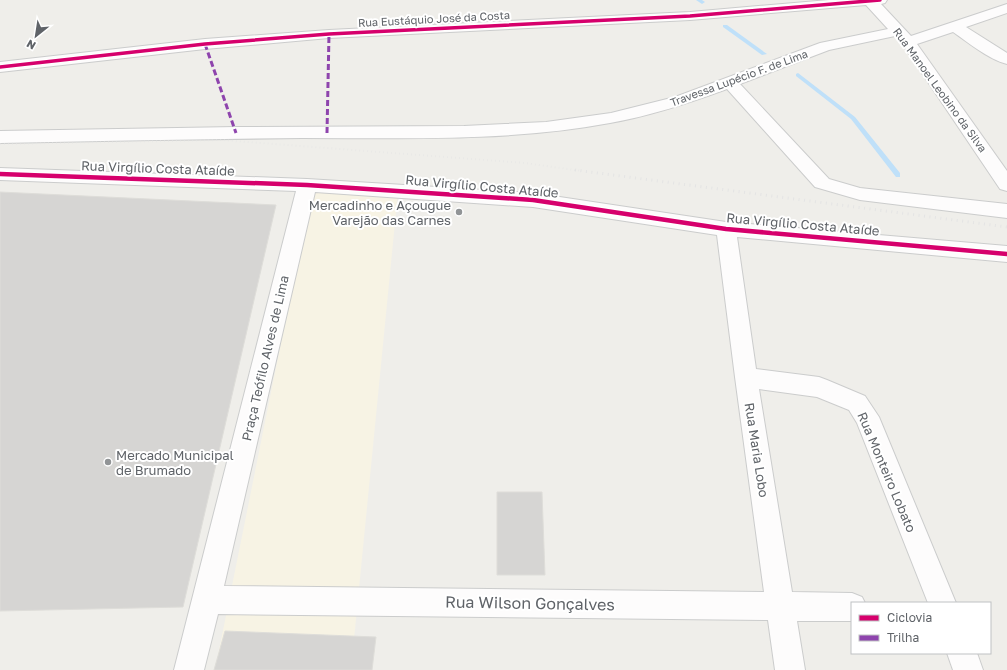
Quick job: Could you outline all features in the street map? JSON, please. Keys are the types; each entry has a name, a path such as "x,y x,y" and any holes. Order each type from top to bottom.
{"street":[{"path":"728,0 738,12"},
{"name":"Rua Eustáquio José da Costa","path":"0,67 205,44 329,34 690,16 873,1"},
{"name":"Rua Manoel Leobino da Silva","path":"873,1 904,37 1007,185"},
{"name":"Travessa Lupécio F. de Lima","path":"0,137 479,131 546,127 611,118 680,102 825,46 904,37 956,27 1007,8"},
{"path":"956,27 984,46 1007,58"},
{"path":"730,83 822,183 860,194 1007,211"},
{"name":"Rua Virgílio Costa Ataíde","path":"0,174 307,185 533,200 726,229 1007,254"},
{"name":"Praça Teófilo Alves de Lima","path":"189,670 307,185"},
{"name":"Rua Maria Lobo","path":"726,229 746,377 790,670"},
{"name":"Rua Monteiro Lobato","path":"746,377 819,387 857,403 867,417 942,602"},
{"name":"Rua Wilson Gonçalves","path":"207,600 851,607"},
{"path":"962,654 968,670"}],"shaded area":[{"path":"312,189 398,192 351,670 215,670"}],"building":[{"name":"Mercado Municipal de Brumado","path":"0,192 276,205 183,607 0,611"},
{"path":"497,492 542,492 545,575 497,575"},
{"path":"225,631 376,637 372,670 214,670"}],"waterway":[{"path":"725,26 764,54"},
{"path":"798,75 853,118 898,175"}],"railway":[{"path":"0,144 221,140 525,163 582,171"},
{"path":"575,170 1007,227"}],"marked path":[{"path":"327,133 329,34"},
{"path":"205,44 236,133"}],"cycle path":[{"path":"0,67 205,44 329,34 690,16 880,0"},
{"path":"0,174 307,185 533,200 726,229 1007,254"}],"place":[{"name":"Mercadinho e Açougue Varejão das Carnes","path":"459,212"},
{"name":"Mercado Municipal de Brumado","path":"108,462"}]}
